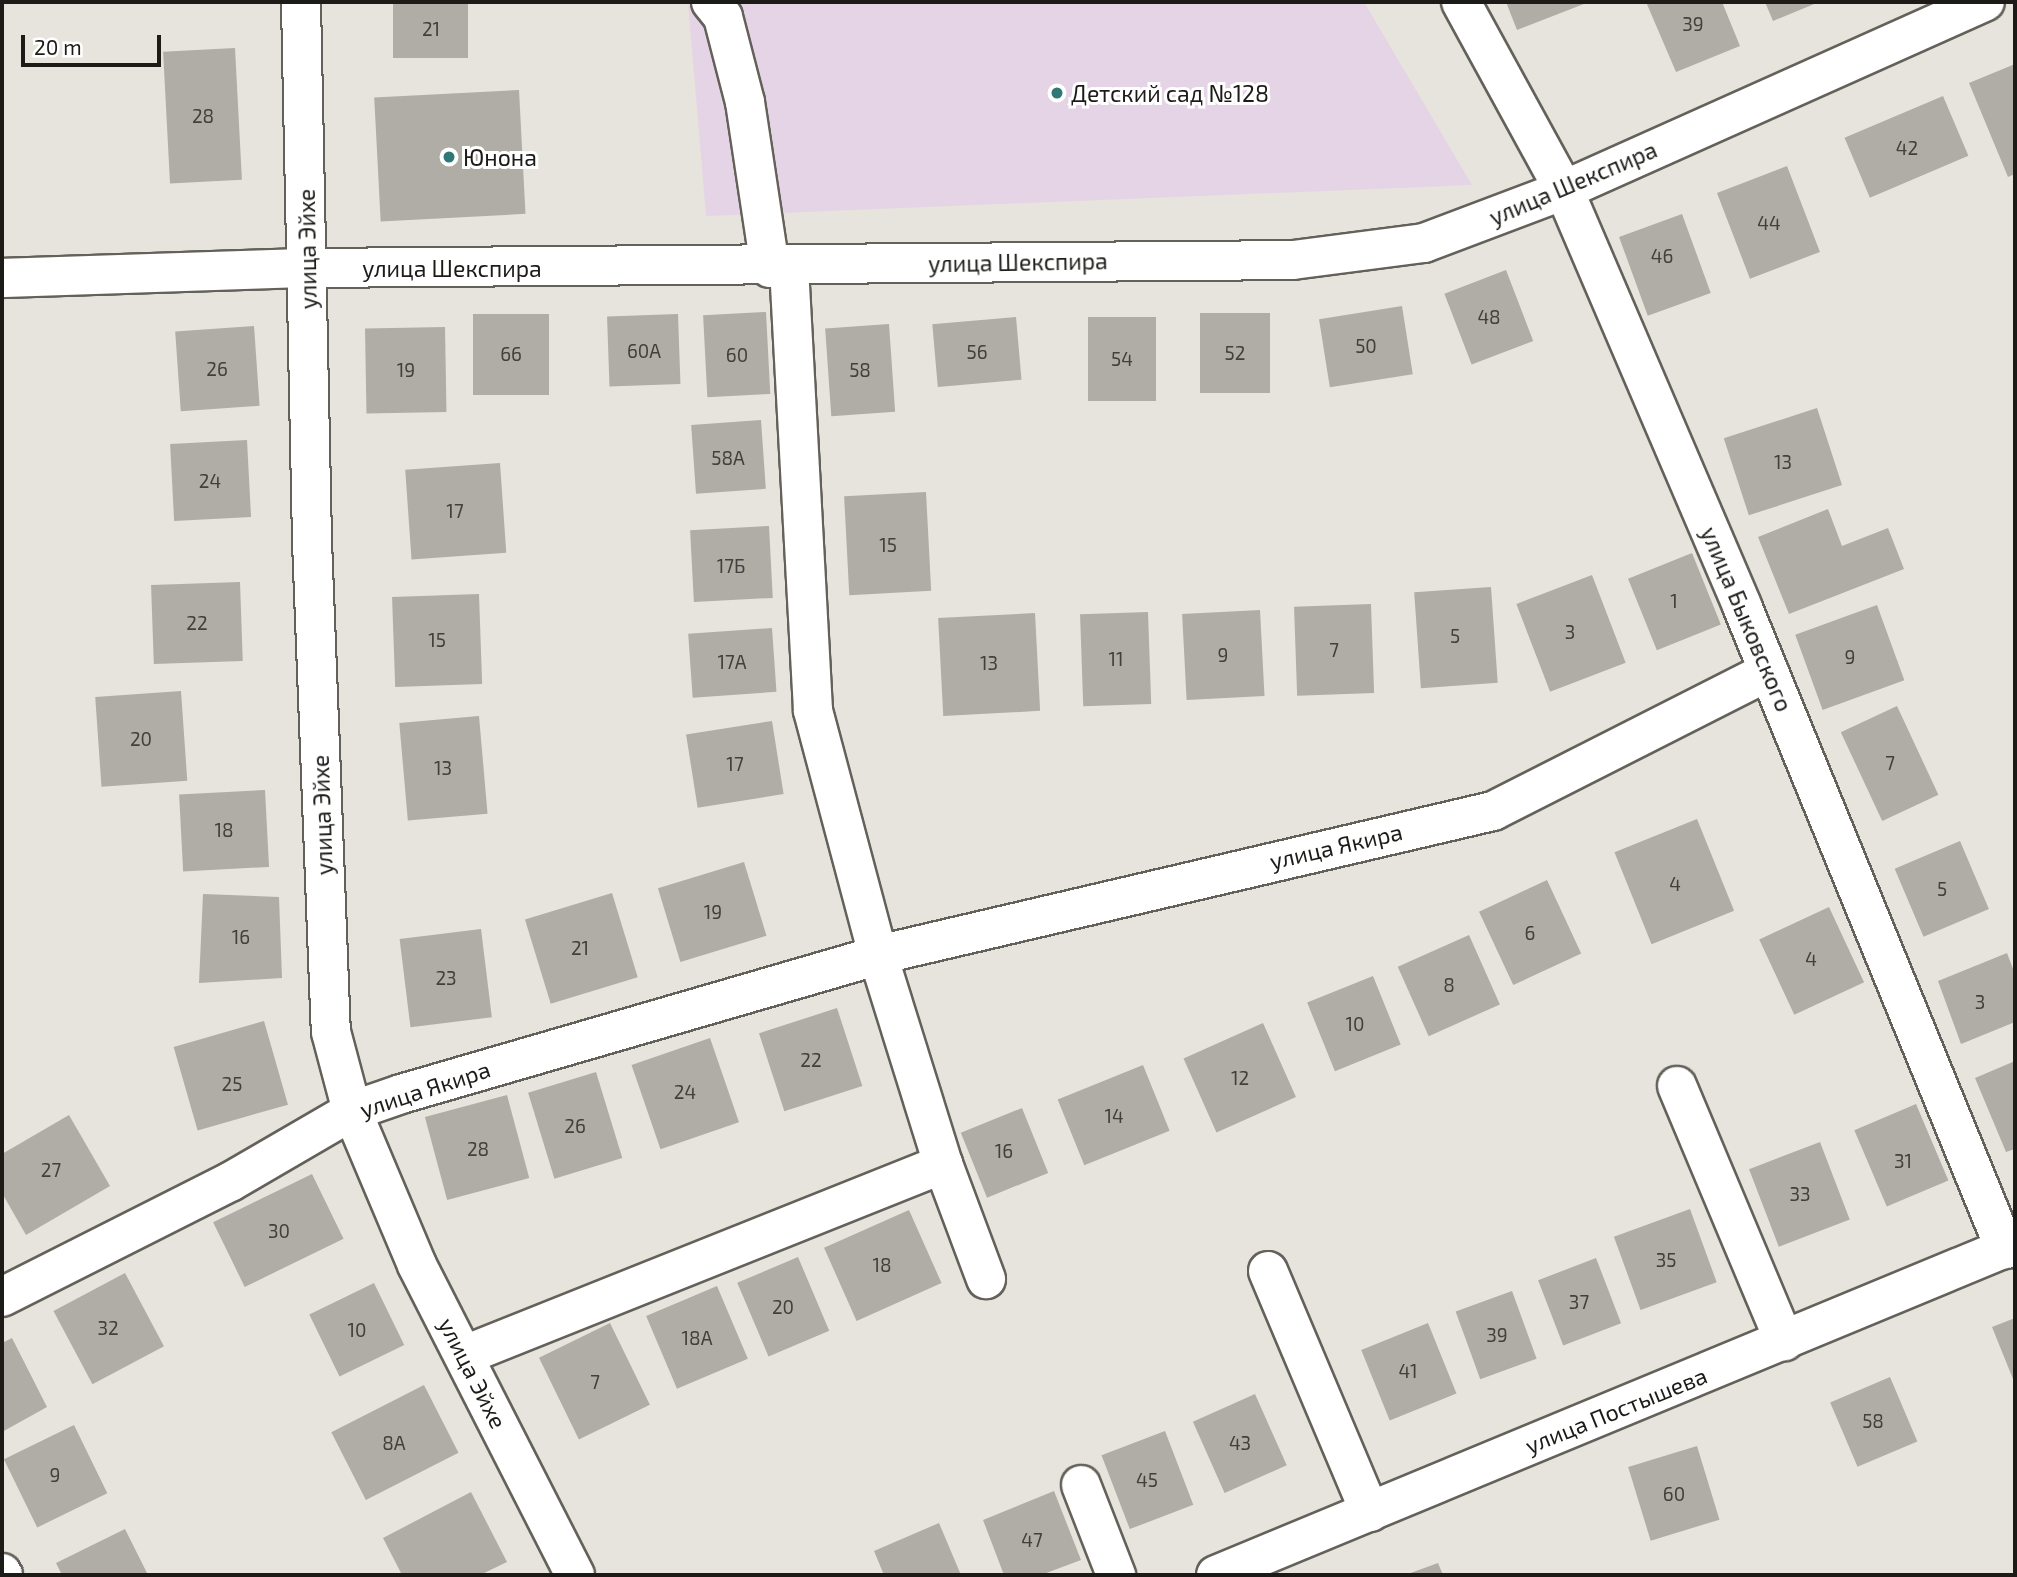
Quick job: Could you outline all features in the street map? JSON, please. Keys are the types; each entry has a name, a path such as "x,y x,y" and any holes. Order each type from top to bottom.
{"street":[{"name":"улица Эйхе","path":"302,2 312,541 331,1032 352,1111 417,1265 466,1356 575,1575"},
{"path":"711,2 723,17 745,102 779,268 813,710 878,955 943,1164 986,1279"},
{"name":"улица Быковского","path":"1461,2 1564,190 2010,1247"},
{"name":"улица Шекспира","path":"2,278 307,268 779,268 1293,260 1424,243 1564,190 1984,2"},
{"name":"улица Якира","path":"2,1297 230,1181 352,1111 878,955 1493,811 1769,671"},
{"path":"1677,1086 1784,1340"},
{"path":"466,1356 943,1164"},
{"name":"улица Постышева","path":"1216,1575 2010,1247"},
{"path":"1268,1271 1370,1512"},
{"path":"1081,1485 1116,1575"}],"shaded area":[{"name":"Детский сад №128","path":"688,2 1364,2 1472,185 706,216"}],"building":[{"path":"393,2 468,2 468,58 393,58"},
{"path":"1506,2 1589,2 1517,30"},
{"path":"1646,2 1722,2 1740,46 1676,72"},
{"path":"1765,2 1819,2 1773,21"},
{"path":"235,48 242,180 170,184 163,52"},
{"path":"2015,64 2015,174 2008,177 1969,83"},
{"name":"Юнона","path":"519,90 525,214 381,221 374,98"},
{"path":"1943,96 1968,156 1870,198 1845,138"},
{"path":"1787,166 1820,252 1750,279 1717,193"},
{"path":"1682,214 1711,293 1648,316 1619,237"},
{"path":"1506,270 1533,341 1472,365 1444,294"},
{"path":"1402,306 1413,374 1330,387 1319,319"},
{"path":"766,312 770,394 707,397 703,315"},
{"path":"1200,313 1270,313 1270,393 1200,393"},
{"path":"473,314 549,314 549,395 473,395"},
{"path":"678,314 680,384 609,386 607,316"},
{"path":"1016,317 1021,380 938,387 932,324"},
{"path":"1088,317 1156,317 1156,401 1088,401"},
{"path":"889,324 895,412 831,416 825,328"},
{"path":"254,326 260,406 181,411 175,332"},
{"path":"445,327 446,412 366,413 365,328"},
{"path":"1817,408 1842,485 1749,515 1724,438"},
{"path":"761,420 766,489 696,494 691,425"},
{"path":"247,440 251,517 174,521 170,444"},
{"path":"500,463 506,553 412,559 405,470"},
{"path":"926,492 931,591 849,595 844,496"},
{"path":"1828,509 1842,546 1888,528 1904,569 1789,614 1758,537"},
{"path":"769,526 773,598 694,602 690,530"},
{"path":"1692,553 1721,624 1657,650 1628,579"},
{"path":"1592,575 1626,663 1550,692 1516,604"},
{"path":"240,582 243,661 154,664 151,585"},
{"path":"1491,587 1498,683 1421,688 1414,592"},
{"path":"479,594 482,684 395,687 392,597"},
{"path":"1371,604 1374,693 1297,696 1294,607"},
{"path":"1877,605 1904,680 1823,710 1795,635"},
{"path":"1260,610 1265,696 1187,700 1182,614"},
{"path":"1148,612 1151,704 1083,706 1080,614"},
{"path":"1035,613 1040,711 943,716 938,618"},
{"path":"772,628 776,692 693,698 688,634"},
{"path":"181,691 187,781 101,787 95,697"},
{"path":"1897,706 1938,795 1882,821 1841,732"},
{"path":"479,716 488,814 408,821 399,723"},
{"path":"772,721 784,794 698,808 686,735"},
{"path":"265,790 269,867 183,871 179,795"},
{"path":"1697,819 1734,911 1652,944 1614,852"},
{"path":"1960,841 1989,909 1924,937 1895,869"},
{"path":"744,862 767,936 680,962 658,888"},
{"path":"1547,880 1581,953 1513,985 1479,912"},
{"path":"612,893 638,977 551,1004 525,920"},
{"path":"203,894 279,897 282,978 199,983"},
{"path":"1829,907 1864,982 1794,1015 1759,940"},
{"path":"481,929 492,1017 410,1027 400,939"},
{"path":"1469,935 1500,1004 1429,1036 1398,967"},
{"path":"2007,953 2015,974 2015,1022 1961,1044 1938,981"},
{"path":"1373,976 1401,1045 1335,1071 1307,1003"},
{"path":"837,1008 862,1086 784,1111 759,1033"},
{"path":"264,1021 288,1105 198,1131 174,1047"},
{"path":"1263,1023 1296,1097 1216,1132 1184,1058"},
{"path":"710,1038 739,1122 660,1149 632,1065"},
{"path":"2015,1061 2015,1149 2006,1152 1975,1078"},
{"path":"1143,1065 1170,1131 1084,1165 1058,1099"},
{"path":"596,1072 622,1158 554,1179 528,1093"},
{"path":"507,1095 529,1178 447,1200 425,1117"},
{"path":"1916,1104 1948,1180 1887,1207 1854,1130"},
{"path":"1022,1108 1048,1173 987,1198 961,1133"},
{"path":"69,1115 110,1186 26,1235 2,1193 2,1154"},
{"path":"1820,1142 1850,1219 1779,1247 1749,1169"},
{"path":"312,1174 344,1239 245,1287 213,1222"},
{"path":"1690,1209 1717,1282 1641,1310 1614,1237"},
{"path":"909,1210 942,1283 857,1321 824,1248"},
{"path":"798,1257 829,1331 769,1356 737,1283"},
{"path":"1596,1258 1621,1323 1563,1346 1538,1280"},
{"path":"125,1273 164,1346 92,1384 53,1311"},
{"path":"374,1283 404,1345 340,1377 309,1315"},
{"path":"717,1286 748,1359 677,1389 646,1316"},
{"path":"1512,1291 1537,1359 1480,1379 1456,1312"},
{"path":"2015,1318 2015,1384 1992,1327"},
{"path":"610,1323 650,1405 579,1439 539,1358"},
{"path":"1428,1323 1456,1393 1390,1420 1361,1350"},
{"path":"12,1338 47,1407 2,1432 2,1343"},
{"path":"1890,1377 1917,1441 1858,1467 1830,1402"},
{"path":"424,1385 459,1453 366,1500 331,1432"},
{"path":"1255,1394 1287,1465 1225,1493 1193,1422"},
{"path":"74,1425 107,1493 37,1528 4,1459"},
{"path":"1165,1431 1193,1505 1130,1529 1102,1455"},
{"path":"1697,1446 1720,1520 1651,1541 1628,1467"},
{"path":"1054,1491 1081,1560 1041,1575 1004,1575 983,1520"},
{"path":"471,1492 507,1562 480,1575 402,1575 383,1538"},
{"path":"939,1523 961,1575 884,1575 874,1551"},
{"path":"125,1529 148,1575 62,1575 56,1563"},
{"path":"1438,1563 1443,1575 1405,1575"}],"place":[{"name":"Детский сад №128","path":"1057,93"},
{"name":"Юнона","path":"449,157"}]}
